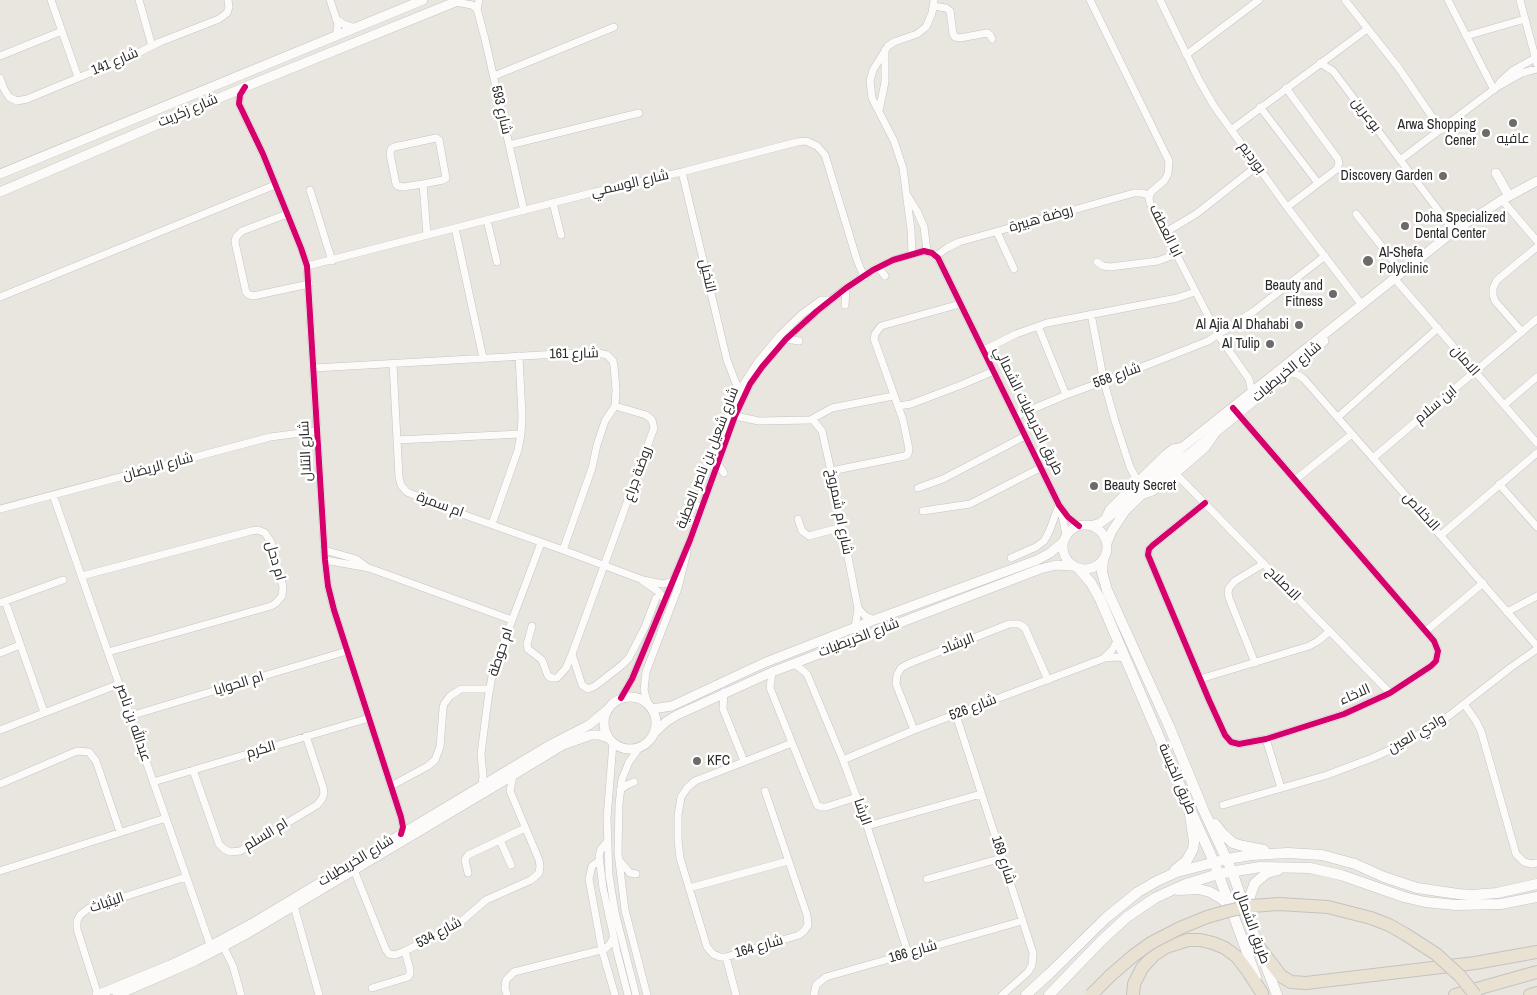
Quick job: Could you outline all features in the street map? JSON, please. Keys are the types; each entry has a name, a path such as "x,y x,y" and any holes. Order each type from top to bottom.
{"highway":[{"path":"1091,995 1133,956 1180,928 1228,911 1252,906 1279,904 1328,907 1371,918 1389,926 1406,934 1436,954 1460,976 1475,995"},
{"path":"1133,995 1134,984 1142,968 1154,955 1166,947 1188,940 1206,942 1225,948 1242,963 1262,994"},
{"path":"1258,946 1281,976 1291,982 1306,984 1475,963 1537,952"},
{"path":"1454,995 1537,972"},
{"path":"1530,995 1537,993"}],"main road":[{"name":"طريق الخيسة","path":"1103,560 1102,572 1106,590 1169,726 1226,860"},
{"name":"طريق الخيسة","path":"1075,567 1091,583 1100,599 1126,658 1214,862 1262,994"},
{"path":"1026,995 1106,917 1134,896 1167,876 1187,860 1193,849 1194,842 1190,822 1190,809"},
{"path":"1203,809 1230,840 1243,846 1277,853"},
{"path":"1167,876 1187,868 1214,862 1277,853 1333,857 1408,886 1435,892 1484,894 1510,891 1537,884"},
{"name":"طريق الشمال","path":"1226,860 1232,871 1277,995"},
{"path":"1049,995 1114,928 1141,907 1170,891 1195,881 1232,871 1260,867 1310,868 1351,878 1413,900 1441,904 1488,905 1537,897"},
{"path":"1250,924 1250,896 1255,883 1267,873 1289,867"},
{"path":"1170,891 1194,889 1210,892 1229,906"}],"street":[{"path":"51,0 78,77"},
{"path":"139,0 152,46"},
{"name":"شارع 141","path":"0,78 9,97 22,101 222,18 228,10 228,0"},
{"path":"330,0 338,24 336,37"},
{"name":"شارع زكريت","path":"0,174 423,0"},
{"name":"شارع 593","path":"479,0 477,9 524,211"},
{"name":"ابا العطف","path":"1090,0 1169,161 1170,170 1166,178 1150,195 1150,203 1218,335 1250,379"},
{"name":"بورديم","path":"1160,0 1206,93 1230,130 1362,305"},
{"path":"1186,55 1258,0"},
{"path":"1345,0 1398,67 1441,130"},
{"path":"1448,0 1495,89"},
{"path":"1495,89 1512,71 1536,61 1520,0"},
{"path":"458,1 472,5 477,9"},
{"name":"شارع زكريت","path":"0,192 245,87 458,1"},
{"path":"912,253 905,177 900,159 872,98 870,81 873,70 885,49 894,42 922,31 929,20 934,3 950,11 953,34 956,37 960,38 986,33 992,39"},
{"path":"336,19 345,25 356,28"},
{"path":"1466,36 1525,19"},
{"path":"494,76 614,27"},
{"path":"1230,130 1367,29"},
{"path":"0,56 62,31"},
{"path":"879,111 886,82 885,49"},
{"name":"بوعرين","path":"1328,57 1333,72"},
{"name":"بوعرين","path":"1320,63 1333,72 1454,231"},
{"path":"1400,160 1495,89 1522,74 1537,69"},
{"path":"222,97 238,104 240,95 245,87"},
{"path":"1286,88 1339,161 1337,169 1288,207"},
{"name":"شارع التلال","path":"238,104 263,154 307,266 324,550 329,594 401,817 401,834"},
{"path":"1260,107 1318,183"},
{"path":"509,145 639,113"},
{"path":"436,138 439,140 446,176 443,180 423,184 403,187 397,185 390,152 394,147 436,138"},
{"name":"شارع الوسمي","path":"307,266 806,141 820,148 825,156 864,276"},
{"path":"1166,232 1196,214 1257,166"},
{"name":"النخيل","path":"682,172 727,360 739,391"},
{"path":"1496,173 1505,198 1537,242"},
{"name":"شارع الخريطيات","path":"1091,526 1104,521 1113,514 1184,446 1264,388 1343,318 1454,231 1505,198 1537,181"},
{"path":"423,184 427,235"},
{"path":"0,298 275,185"},
{"path":"310,190 332,260"},
{"name":"روضة هبيرة","path":"936,256 953,245 997,232 1134,193 1150,195"},
{"path":"831,471 907,455 909,452 903,420 874,339 877,329 960,304 936,256 927,251 924,227 917,210 907,195"},
{"path":"553,203 561,235"},
{"path":"287,214 242,232 236,237 235,242 246,292 253,296 309,284"},
{"path":"1356,214 1402,272"},
{"path":"487,220 497,262"},
{"path":"455,228 483,358"},
{"path":"997,232 1014,270"},
{"path":"1522,332 1495,301 1493,288 1497,280 1537,247"},
{"name":"شارع شعيل بن ناصر العطية","path":"621,698 632,679 642,654 654,614 664,600 690,540 748,381 786,339 846,288 878,268 903,256 927,251"},
{"path":"1097,262 1103,266 1110,267 1152,262 1176,254"},
{"path":"903,256 906,265"},
{"name":"شارع 558","path":"1016,416 1066,395 1195,347 1218,335 1254,310 1325,256"},
{"path":"878,268 884,276"},
{"name":"الامان","path":"1394,278 1537,443"},
{"path":"845,305 846,288"},
{"path":"984,350 1038,326 1177,298 1195,292"},
{"path":"724,474 712,464 728,414 739,391 748,381 767,349 802,314 821,300 831,300"},
{"name":"طريق الخريطيات الشمالي","path":"960,304 1040,468 1060,505 1079,526"},
{"name":"شارع الخريطيات","path":"1107,543 1120,517 1139,488 1174,465 1217,431 1252,393 1264,388 1289,372 1346,322 1362,305"},
{"path":"1091,314 1104,382 1128,462 1139,488 1153,492 1206,448 1217,431"},
{"name":"ابن سلام","path":"1373,458 1537,320"},
{"path":"1038,326 1066,395"},
{"path":"1338,417 1438,328"},
{"path":"786,339 799,341"},
{"name":"شارع 161","path":"393,364 594,352 603,353 610,358 614,366 615,406 605,421 595,450 592,468 563,550"},
{"path":"492,524 518,450 521,434 519,356"},
{"name":"الاخلاص","path":"1300,362 1304,378"},
{"path":"314,368 393,364"},
{"name":"ام سمرة","path":"393,364 399,477 401,485 407,492 643,580 663,584 672,580"},
{"path":"898,406 911,404 994,371"},
{"name":"الاخلاص","path":"1289,372 1304,378 1537,647"},
{"path":"1504,405 1537,377"},
{"path":"735,378 748,381"},
{"path":"1250,379 1264,388"},
{"path":"1250,379 1252,393"},
{"path":"735,416 758,421 813,420 832,408 893,396"},
{"name":"روضة جراع","path":"604,566 654,428 652,420 646,415 615,406"},
{"name":"الاخاء","path":"1205,503 1152,545 1148,555 1200,680 1230,742 1239,744 1266,739 1344,714 1390,693 1436,661 1438,647 1426,631 1236,410"},
{"name":"شارع ام شمروخ","path":"813,420 822,431 831,471 858,608 855,628"},
{"name":"شارع الريضان","path":"0,509 270,437 317,430"},
{"path":"397,440 521,434"},
{"path":"1295,480 1352,434"},
{"path":"918,488 943,479 1025,436"},
{"path":"1441,535 1537,453"},
{"path":"924,511 970,504 1040,468"},
{"name":"الاصلاح","path":"1176,474 1390,693"},
{"path":"1499,484 1537,527"},
{"name":"عبدالله بن ناصر","path":"53,494 211,949"},
{"path":"687,502 702,507"},
{"path":"1024,564 1016,556 1036,547 1044,541 1060,505"},
{"name":"طريق الخريطيات الشمالي","path":"1060,505 1064,538"},
{"path":"798,519 802,531 809,536 842,527"},
{"path":"1079,526 1091,526 1102,533 1107,543 1107,552 1103,560 1094,568 1086,570 1075,567 1064,555 1064,538 1072,529 1079,526"},
{"name":"ام دحل","path":"82,576 251,530 265,533 271,542 283,590 280,599 276,603 108,652"},
{"name":"شارع الخريطيات","path":"650,706 672,706 764,663 1046,556 1064,538"},
{"name":"شارع شعيل بن ناصر العطية","path":"650,706 644,686 646,672 680,582 690,540"},
{"name":"ام حوطة","path":"482,786 481,754 490,689 499,655 541,543"},
{"path":"324,550 356,559 369,568"},
{"path":"325,560 369,568 512,620"},
{"path":"1255,663 1228,593 1235,581 1263,564"},
{"name":"شارع الخريطيات","path":"654,733 672,717 756,678 1045,568 1056,565 1075,567"},
{"path":"532,626 527,647 542,660 548,676 554,678 559,676 566,668 572,654 604,566"},
{"path":"44,712 2,602 63,580"},
{"name":"ام سمرة","path":"643,580 659,592 664,600"},
{"path":"1426,631 1482,583"},
{"path":"965,586 965,595 969,596"},
{"path":"944,594 948,596 948,604"},
{"path":"1507,612 1537,596"},
{"path":"572,654 582,685 588,689 595,686 622,666 654,614 656,598"},
{"path":"858,608 865,616 874,620"},
{"path":"903,610 908,620"},
{"name":"الرشاد","path":"914,730 896,684 896,675 901,668 1009,624 1019,624 1025,628 1048,680"},
{"path":"1200,680 1309,646 1330,631"},
{"path":"1105,658 1118,640"},
{"path":"0,653 20,645"},
{"name":"وادي العين","path":"1223,805 1334,772 1389,751 1434,726 1537,647"},
{"path":"633,650 642,654"},
{"name":"ام الحوايا","path":"130,716 347,651"},
{"path":"807,674 810,657"},
{"name":"شارع 526","path":"843,760 914,730 1105,658 1126,658"},
{"path":"793,664 807,674"},
{"path":"772,672 770,688 816,803 819,806 826,807 857,796"},
{"name":"الرشا","path":"807,674 857,796 908,954"},
{"path":"756,678 770,688"},
{"path":"0,730 119,684"},
{"path":"391,786 428,766 435,760 440,747 444,704 450,696 457,691 465,689 490,689"},
{"path":"724,692 723,709 744,761"},
{"path":"610,740 624,749 632,750 647,744 654,733 656,721 650,706 637,698 621,698 607,710 604,724 610,740 607,842 609,876 614,912 636,995"},
{"path":"708,700 715,702 723,709"},
{"path":"1464,704 1482,731 1515,851 1524,862 1537,863"},
{"name":"شارع الخريطيات","path":"98,995 211,949 294,906 498,781 556,741 589,725 607,710"},
{"name":"شارع 169","path":"956,714 1033,953 1032,965 1026,975 1002,995"},
{"name":"الكرم","path":"153,782 369,718"},
{"name":"شارع الخريطيات","path":"222,944 482,786 513,776 570,741 591,735 600,735 610,740"},
{"name":"ام السلم","path":"193,770 219,844 230,852 240,851 317,805 322,799 323,787 306,736"},
{"path":"1266,739 1281,788"},
{"name":"شارع 164","path":"765,791 808,918 808,925 799,935 726,957 713,954 707,947 679,849 678,815 681,796 693,782 792,743"},
{"path":"639,748 629,762 620,790 619,860 625,910 647,995"},
{"path":"0,784 77,751 89,752 96,761 120,832"},
{"path":"482,766 510,791 513,776"},
{"path":"620,790 634,782"},
{"name":"شارع 534","path":"354,870 387,952 393,955 405,951 456,926 486,900 534,878 540,870 540,863 510,791"},
{"path":"867,826 981,794"},
{"path":"401,817 408,824 416,826"},
{"path":"0,871 166,818"},
{"path":"468,873 465,862 467,856 525,828"},
{"path":"500,840 511,865"},
{"path":"607,842 601,849 600,860 607,910 628,995"},
{"path":"926,878 1002,858"},
{"path":"600,860 592,866 589,880 603,949 615,995"},
{"path":"619,860 630,873 636,874"},
{"path":"689,888 788,861"},
{"name":"اليثياث","path":"98,995 77,929 77,921 80,914 89,908 186,877"},
{"path":"294,906 319,995"},
{"name":"شارع 166","path":"814,995 816,985 826,977 1022,921"},
{"path":"507,995 506,984 508,977 514,972 603,949 610,944 613,938"},
{"path":"222,944 232,966 241,995"},
{"name":"شارع الخريطيات","path":"117,995 169,974 211,949"},
{"path":"603,949 611,950 617,954"},
{"path":"372,988 408,977 410,970 405,951"},
{"path":"726,957 736,995"}],"cycle path":[{"path":"245,87 240,95 239,104 263,154 307,266 328,586 334,610 401,817 403,827 401,834"},
{"path":"621,698 632,679 690,540 735,416 750,384 786,339 817,311 846,288 873,270 893,260 924,251 932,253 938,258 1059,505 1068,517 1079,526"},
{"path":"1205,503 1153,545 1149,549 1148,555 1209,700 1225,735 1231,742 1239,744 1266,739 1344,714 1390,693 1436,661 1438,651 1434,641 1233,408"}],"place":[{"name":"عافيه","path":"1513,123"},
{"name":"Arwa Shopping Cener","path":"1486,133"},
{"name":"Discovery Garden","path":"1443,176"},
{"name":"Doha Specialized Dental Center","path":"1405,226"},
{"name":"Al-Shefa Polyclinic","path":"1368,261"},
{"name":"Beauty and Fitness","path":"1333,294"},
{"name":"Al Ajia Al Dhahabi","path":"1299,325"},
{"name":"Al Tulip","path":"1270,344"},
{"name":"Beauty Secret","path":"1094,486"},
{"name":"KFC","path":"697,761"}]}
